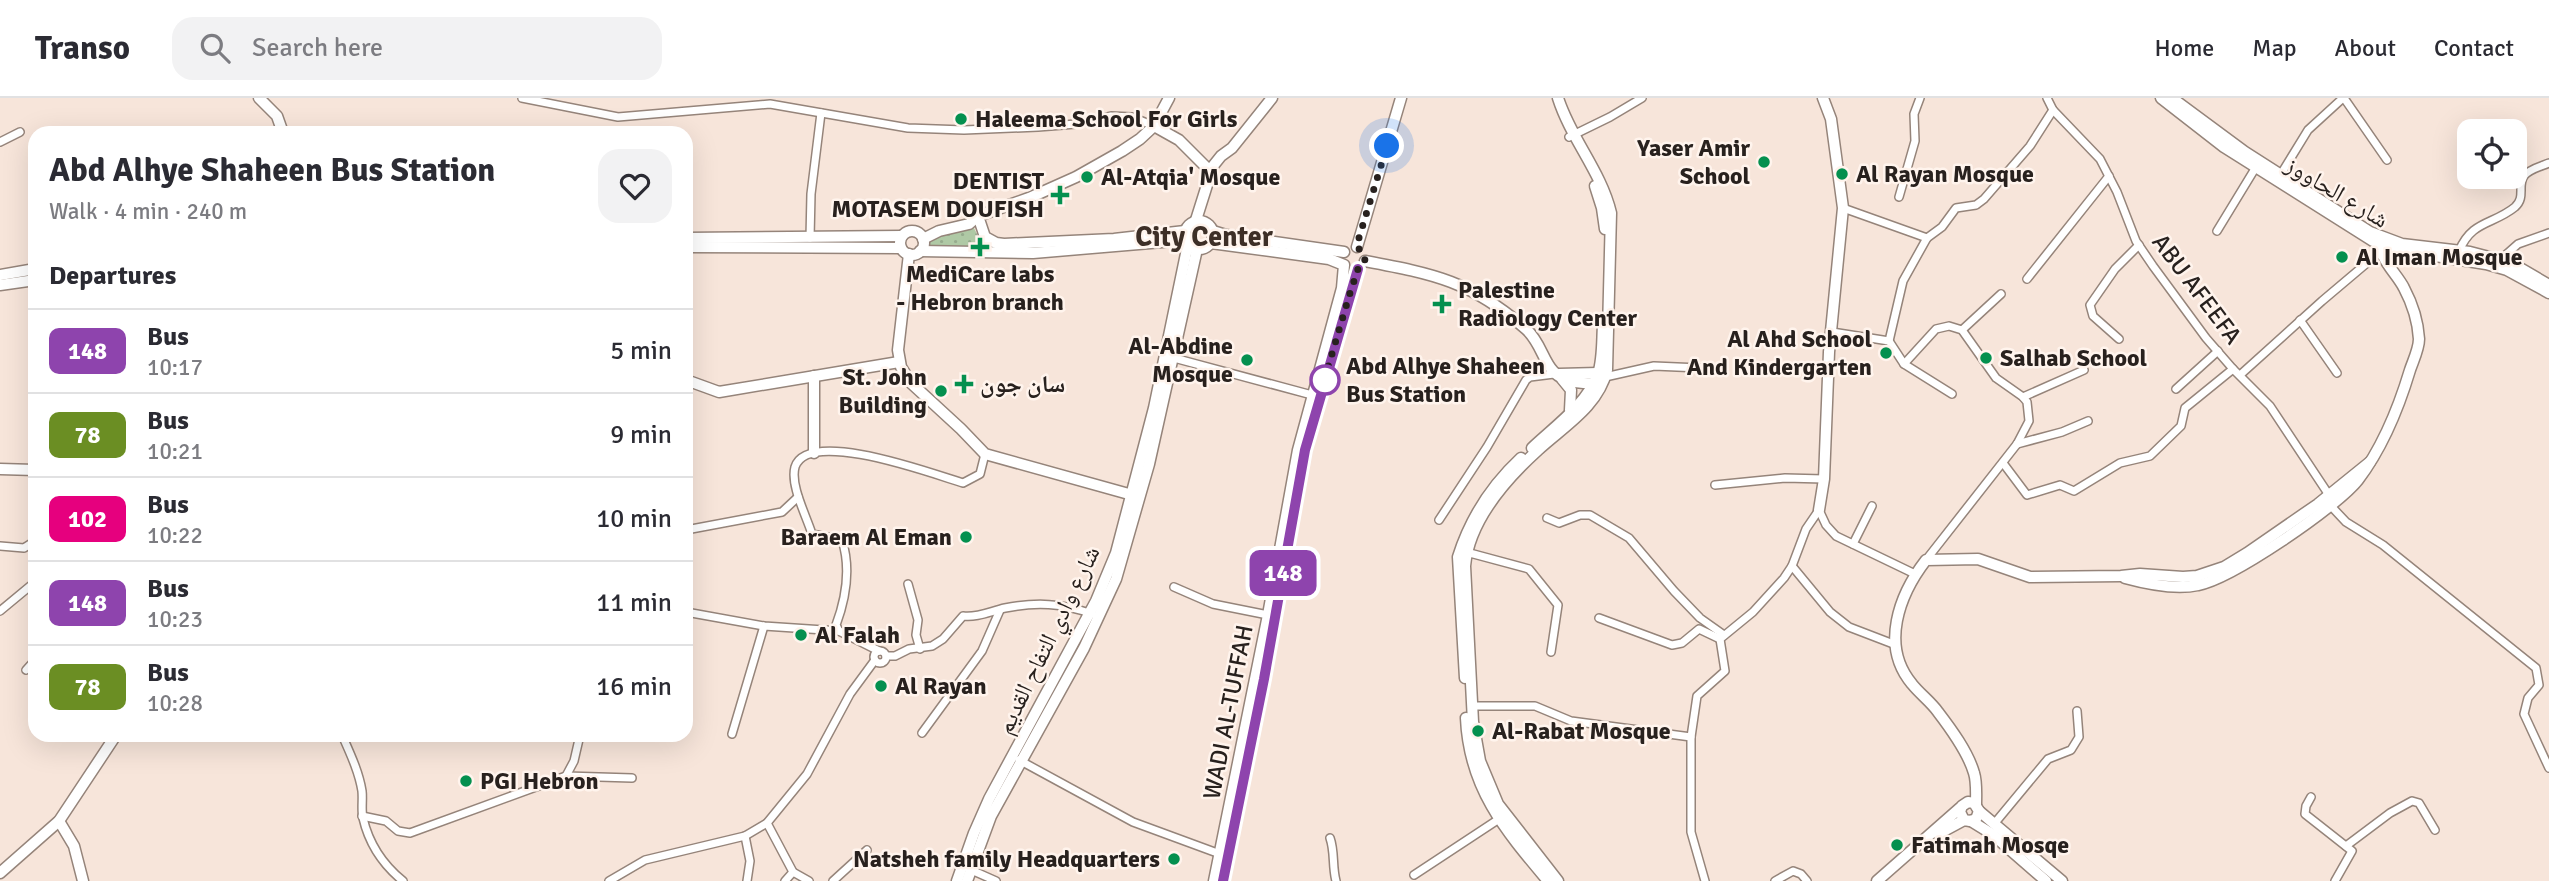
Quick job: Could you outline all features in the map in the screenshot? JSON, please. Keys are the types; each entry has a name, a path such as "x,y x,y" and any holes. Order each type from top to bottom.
{"street":[{"path":"259,98 277,116 281,126"},
{"path":"522,98 618,117 770,104 908,128 964,130 1038,127 1076,124 1111,116 1132,117 1179,140 1211,172"},
{"path":"693,238 902,236 908,232 978,216 1029,198 1076,177 1122,151 1154,126 1169,98"},
{"path":"1196,220 1217,161 1232,148 1272,98"},
{"path":"1357,247 1401,98"},
{"path":"1552,98 1572,135"},
{"path":"1558,98 1598,192 1605,220 1600,389 1583,412 1539,449 1500,490 1466,552 1475,742 1490,789 1510,821 1558,881"},
{"path":"1572,135 1642,98"},
{"path":"1722,637 1753,612 1792,566 1806,529 1819,510 1824,479 1829,352 1843,208 1831,119 1823,98"},
{"path":"1899,197 1915,141 1914,114 1920,98"},
{"name":"ABU AFEEFA","path":"2047,98 2053,110 2100,159 2139,245 2206,338 2270,405 2329,500 2346,522 2383,545 2536,668 2539,685 2528,698 2524,714 2549,768"},
{"name":"شارع الحاووز","path":"2161,98 2224,147 2380,244 2404,251 2486,264 2549,286"},
{"path":"1926,560 1978,559 2031,577 2121,576 2141,582 2175,586 2211,582 2266,550 2356,482 2397,412 2419,342 2414,313 2404,287 2380,244 2222,136 2172,98"},
{"path":"2281,174 2308,130 2344,98 2387,160"},
{"path":"1952,394 1904,364 1889,341 1903,281 1927,238 1942,228 1954,209 1976,205 1984,200 2030,146 2053,110"},
{"path":"810,238 811,194 821,113"},
{"path":"0,142 20,132"},
{"path":"2459,251 2469,232 2514,207 2521,200 2523,177 2549,163"},
{"path":"2217,231 2256,167"},
{"path":"2027,279 2109,176"},
{"path":"1843,208 1927,238"},
{"path":"920,251 923,239 939,231 969,225 978,216"},
{"path":"978,216 985,237 1004,244 1114,239 1189,241 1204,248 1211,243 1329,259 1350,269 1361,265 1409,268 1448,280 1483,295 1534,337 1558,377 1571,390 1570,412"},
{"path":"1189,241 1189,224 1196,220 1205,221 1213,230 1226,235 1344,252"},
{"path":"1211,243 1213,230"},
{"path":"915,232 923,239"},
{"path":"2500,260 2518,244 2549,233"},
{"path":"902,236 905,251 899,362 911,383 985,454 1136,496"},
{"path":"693,247 1033,253 1189,241"},
{"name":"شارع وادي التفاح القديم","path":"957,881 966,868 989,799 1017,759 1116,579 1174,358 1189,241"},
{"name":"شارع وادي التفاح القديم","path":"1136,496 1189,241"},
{"path":"2003,463 2027,495 2060,485 2074,491 2120,463 2150,456 2181,426 2185,408 2236,372 2300,320 2380,244 2459,251 2500,260 2515,265 2549,286"},
{"path":"2119,340 2094,317 2090,305 2115,269 2139,245"},
{"path":"1344,265 1344,252 1357,247"},
{"path":"1357,247 1364,254 1361,265"},
{"name":"WADI AL-TUFFAH","path":"1214,881 1268,615 1288,497 1312,395 1342,288 1344,265"},
{"name":"WADI AL-TUFFAH","path":"1223,881 1305,450 1361,265"},
{"path":"0,275 28,271"},
{"path":"0,285 28,281"},
{"path":"1962,330 2001,294"},
{"path":"2300,320 2337,373"},
{"path":"1904,364 1936,329 1949,326 1962,330 1996,378 2027,402 2029,421 2003,463 1953,522 1915,574 1897,612 1896,645 1900,663 1908,679 1938,711 1975,774 1971,807 1978,817 1922,843"},
{"path":"1832,332 1889,341"},
{"path":"2176,389 2218,351"},
{"path":"1174,358 1312,395"},
{"path":"693,383 719,392 899,362"},
{"path":"1439,520 1530,377 1602,375 1654,366 1700,369"},
{"path":"2023,397 2084,370"},
{"path":"1548,881 1499,820 1477,777 1469,748 1458,557 1475,517 1504,474 1570,412 1602,375"},
{"path":"814,376 814,453"},
{"path":"1558,377 1593,384"},
{"path":"2017,443 2062,432 2088,421"},
{"path":"839,631 836,625 845,600 846,554 842,541 812,534 798,497 794,475 800,459 814,453 848,452 879,457 963,483 980,474 985,454"},
{"path":"0,469 28,470"},
{"path":"1715,485 1785,478 1824,479"},
{"path":"782,512 798,497"},
{"path":"1853,544 1872,506"},
{"path":"693,529 804,507"},
{"path":"1819,510 1826,525 1836,536 1915,574"},
{"path":"1547,518 1559,523 1580,514 1590,514 1629,538 1674,591 1722,637 1725,671 1697,696 1691,737 1691,832 1705,881"},
{"path":"0,547 24,548 28,545"},
{"path":"1466,552 1530,569 1558,605 1551,652"},
{"path":"1792,566 1830,611 1849,627 1896,645"},
{"path":"908,584 918,620 916,635 920,649"},
{"path":"1174,587 1213,604 1268,615"},
{"path":"0,611 28,588"},
{"path":"693,613 764,626 839,631 883,653 895,656 909,649 920,649 938,643 963,616 973,618 1000,610 1049,603 1095,615"},
{"path":"922,733 982,651 1000,610"},
{"path":"1599,618 1672,645 1682,643 1699,629 1722,637"},
{"path":"732,734 764,626"},
{"path":"609,881 645,860 745,836 767,823 807,774 850,694 874,660 883,662 883,653"},
{"path":"1472,706 1535,706 1571,720 1691,737"},
{"path":"1994,824 2048,759 2071,750 2079,737 2077,711"},
{"path":"0,873 59,821 111,742"},
{"path":"345,742 362,792 362,816 371,845 390,871 403,881"},
{"path":"566,776 574,761 578,742"},
{"path":"1017,759 1133,822 1220,854"},
{"path":"362,816 386,821 398,831 410,833 566,776 632,778"},
{"path":"2311,797 2305,814 2352,852 2335,881"},
{"path":"2346,846 2390,813 2412,801 2418,803 2435,830"},
{"path":"1971,807 2062,881"},
{"path":"1971,807 1961,815 1992,834 2046,881"},
{"path":"1877,881 1971,807"},
{"path":"1414,875 1499,820"},
{"path":"59,821 74,846 83,881"},
{"path":"767,823 793,872 809,881"},
{"path":"745,836 750,861 747,881"},
{"path":"1330,838 1333,847 1332,870 1336,881"},
{"path":"832,881 867,850"},
{"path":"966,868 996,881"},
{"name":"شارع وادي التفاح القديم","path":"966,868 967,881"},
{"path":"1775,881 1793,871 1801,874 1807,881"},
{"path":"785,881 793,872"}],"green space":[{"path":"974,228 979,238 986,243 983,251 927,248 929,239"}],"bus line":[{"name":"148","path":"1223,881 1264,679 1305,450 1358,269"}],"place":[{"name":"Haleema School For Girls","path":"961,119"},
{"name":"Yaser Amir School","path":"1764,162"},
{"name":"Al Rayan Mosque","path":"1842,174"},
{"name":"Al-Atqia' Mosque","path":"1087,177"},
{"name":"DENTIST MOTASEM DOUFISH","path":"1060,195"},
{"name":"MediCare labs - Hebron branch","path":"980,247"},
{"name":"Al Iman Mosque","path":"2342,257"},
{"name":"Palestine Radiology Center","path":"1442,304"},
{"name":"Al Ahd School And Kindergarten","path":"1886,353"},
{"name":"Salhab School","path":"1986,358"},
{"name":"Al-Abdine Mosque","path":"1247,360"},
{"name":"Abd Alhye Shaheen Bus Station","path":"1325,380"},
{"name":"سان جون","path":"964,384"},
{"name":"St. John Building","path":"941,391"},
{"name":"Baraem Al Eman","path":"966,537"},
{"name":"Al Falah","path":"801,635"},
{"name":"Al Rayan","path":"881,686"},
{"name":"Al-Rabat Mosque","path":"1478,731"},
{"name":"PGI Hebron","path":"466,781"},
{"name":"Fatimah Mosqe","path":"1897,845"},
{"name":"Natsheh family Headquarters","path":"1174,859"}],"district":[{"name":"City Center","path":"1204,236"}],"route":[{"path":"1325,380 1321,391 1358,269 1365,261 1364,254 1357,247 1358,241 1387,146"}]}
